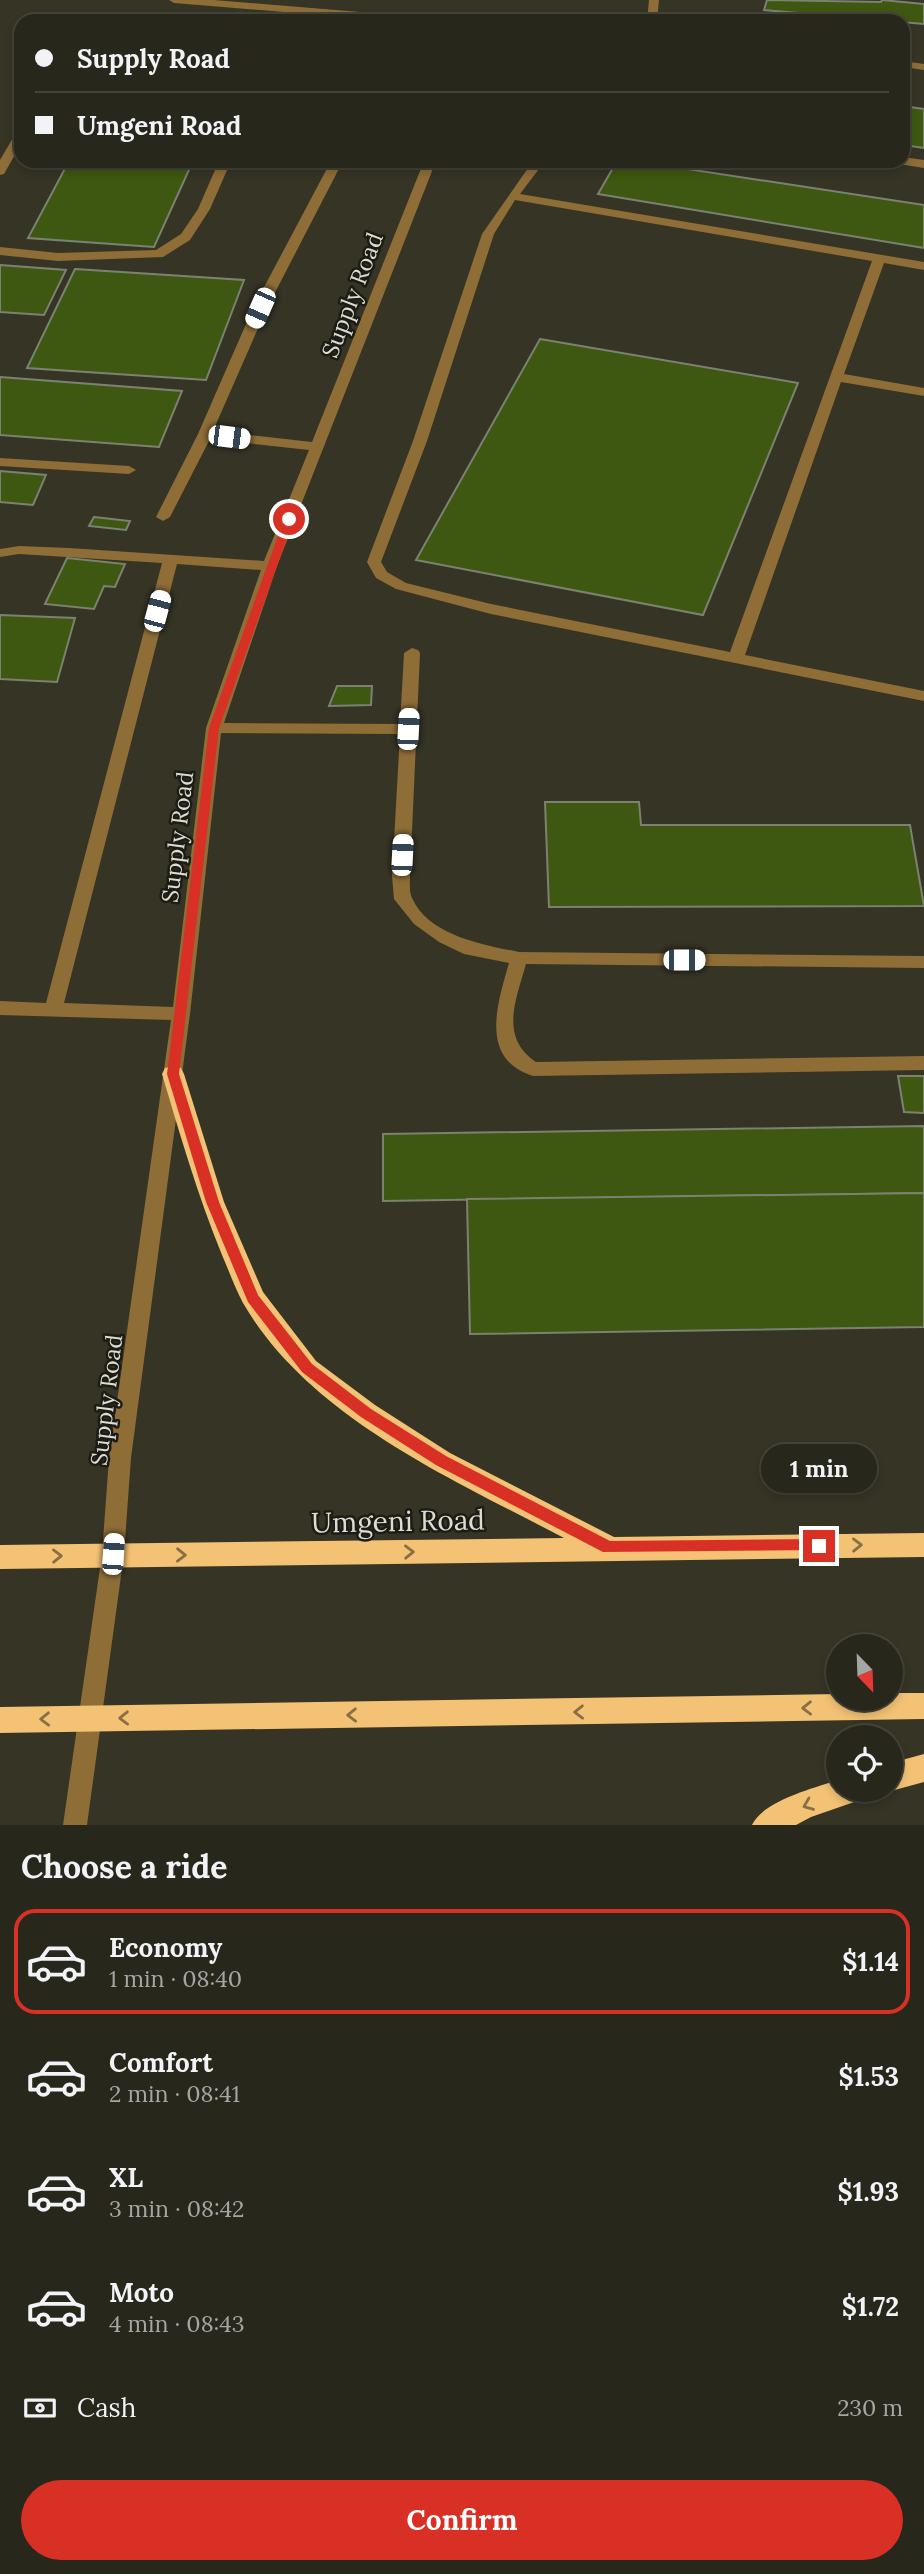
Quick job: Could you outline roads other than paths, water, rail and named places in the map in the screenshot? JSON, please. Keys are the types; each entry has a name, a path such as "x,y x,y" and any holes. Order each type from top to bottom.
{"highway":[{"path":"173,1074 212,1202 253,1298 307,1368 366,1413 441,1461 608,1548"},
{"name":"Umgeni Road","path":"0,1557 924,1545"},
{"path":"0,1720 924,1706"},
{"path":"903,1774 924,1768"},
{"path":"767,1825 804,1805 826,1798"}],"street":[{"path":"174,0 359,14"},
{"path":"348,13 351,0"},
{"path":"0,170 14,146"},
{"path":"0,251 58,257 159,254 186,237 204,209 222,168"},
{"path":"163,517 205,434 260,308 333,168"},
{"name":"Supply Road","path":"75,1825 113,1554 120,1458 181,1014 214,728 270,566 427,168"},
{"path":"534,168 488,234 421,441 374,562 381,575 401,586 491,609 924,696"},
{"path":"512,196 924,265"},
{"path":"736,658 879,258"},
{"path":"835,377 924,393"},
{"path":"205,434 317,447"},
{"path":"0,462 129,470"},
{"path":"0,551 270,566"},
{"path":"54,1011 171,559"},
{"path":"412,653 401,876 403,899 420,920 445,938 470,949 519,958 924,962"},
{"path":"214,728 408,729"},
{"path":"519,958 503,1034 510,1050 521,1063 533,1069 924,1063"},
{"path":"0,1008 181,1014"}]}
